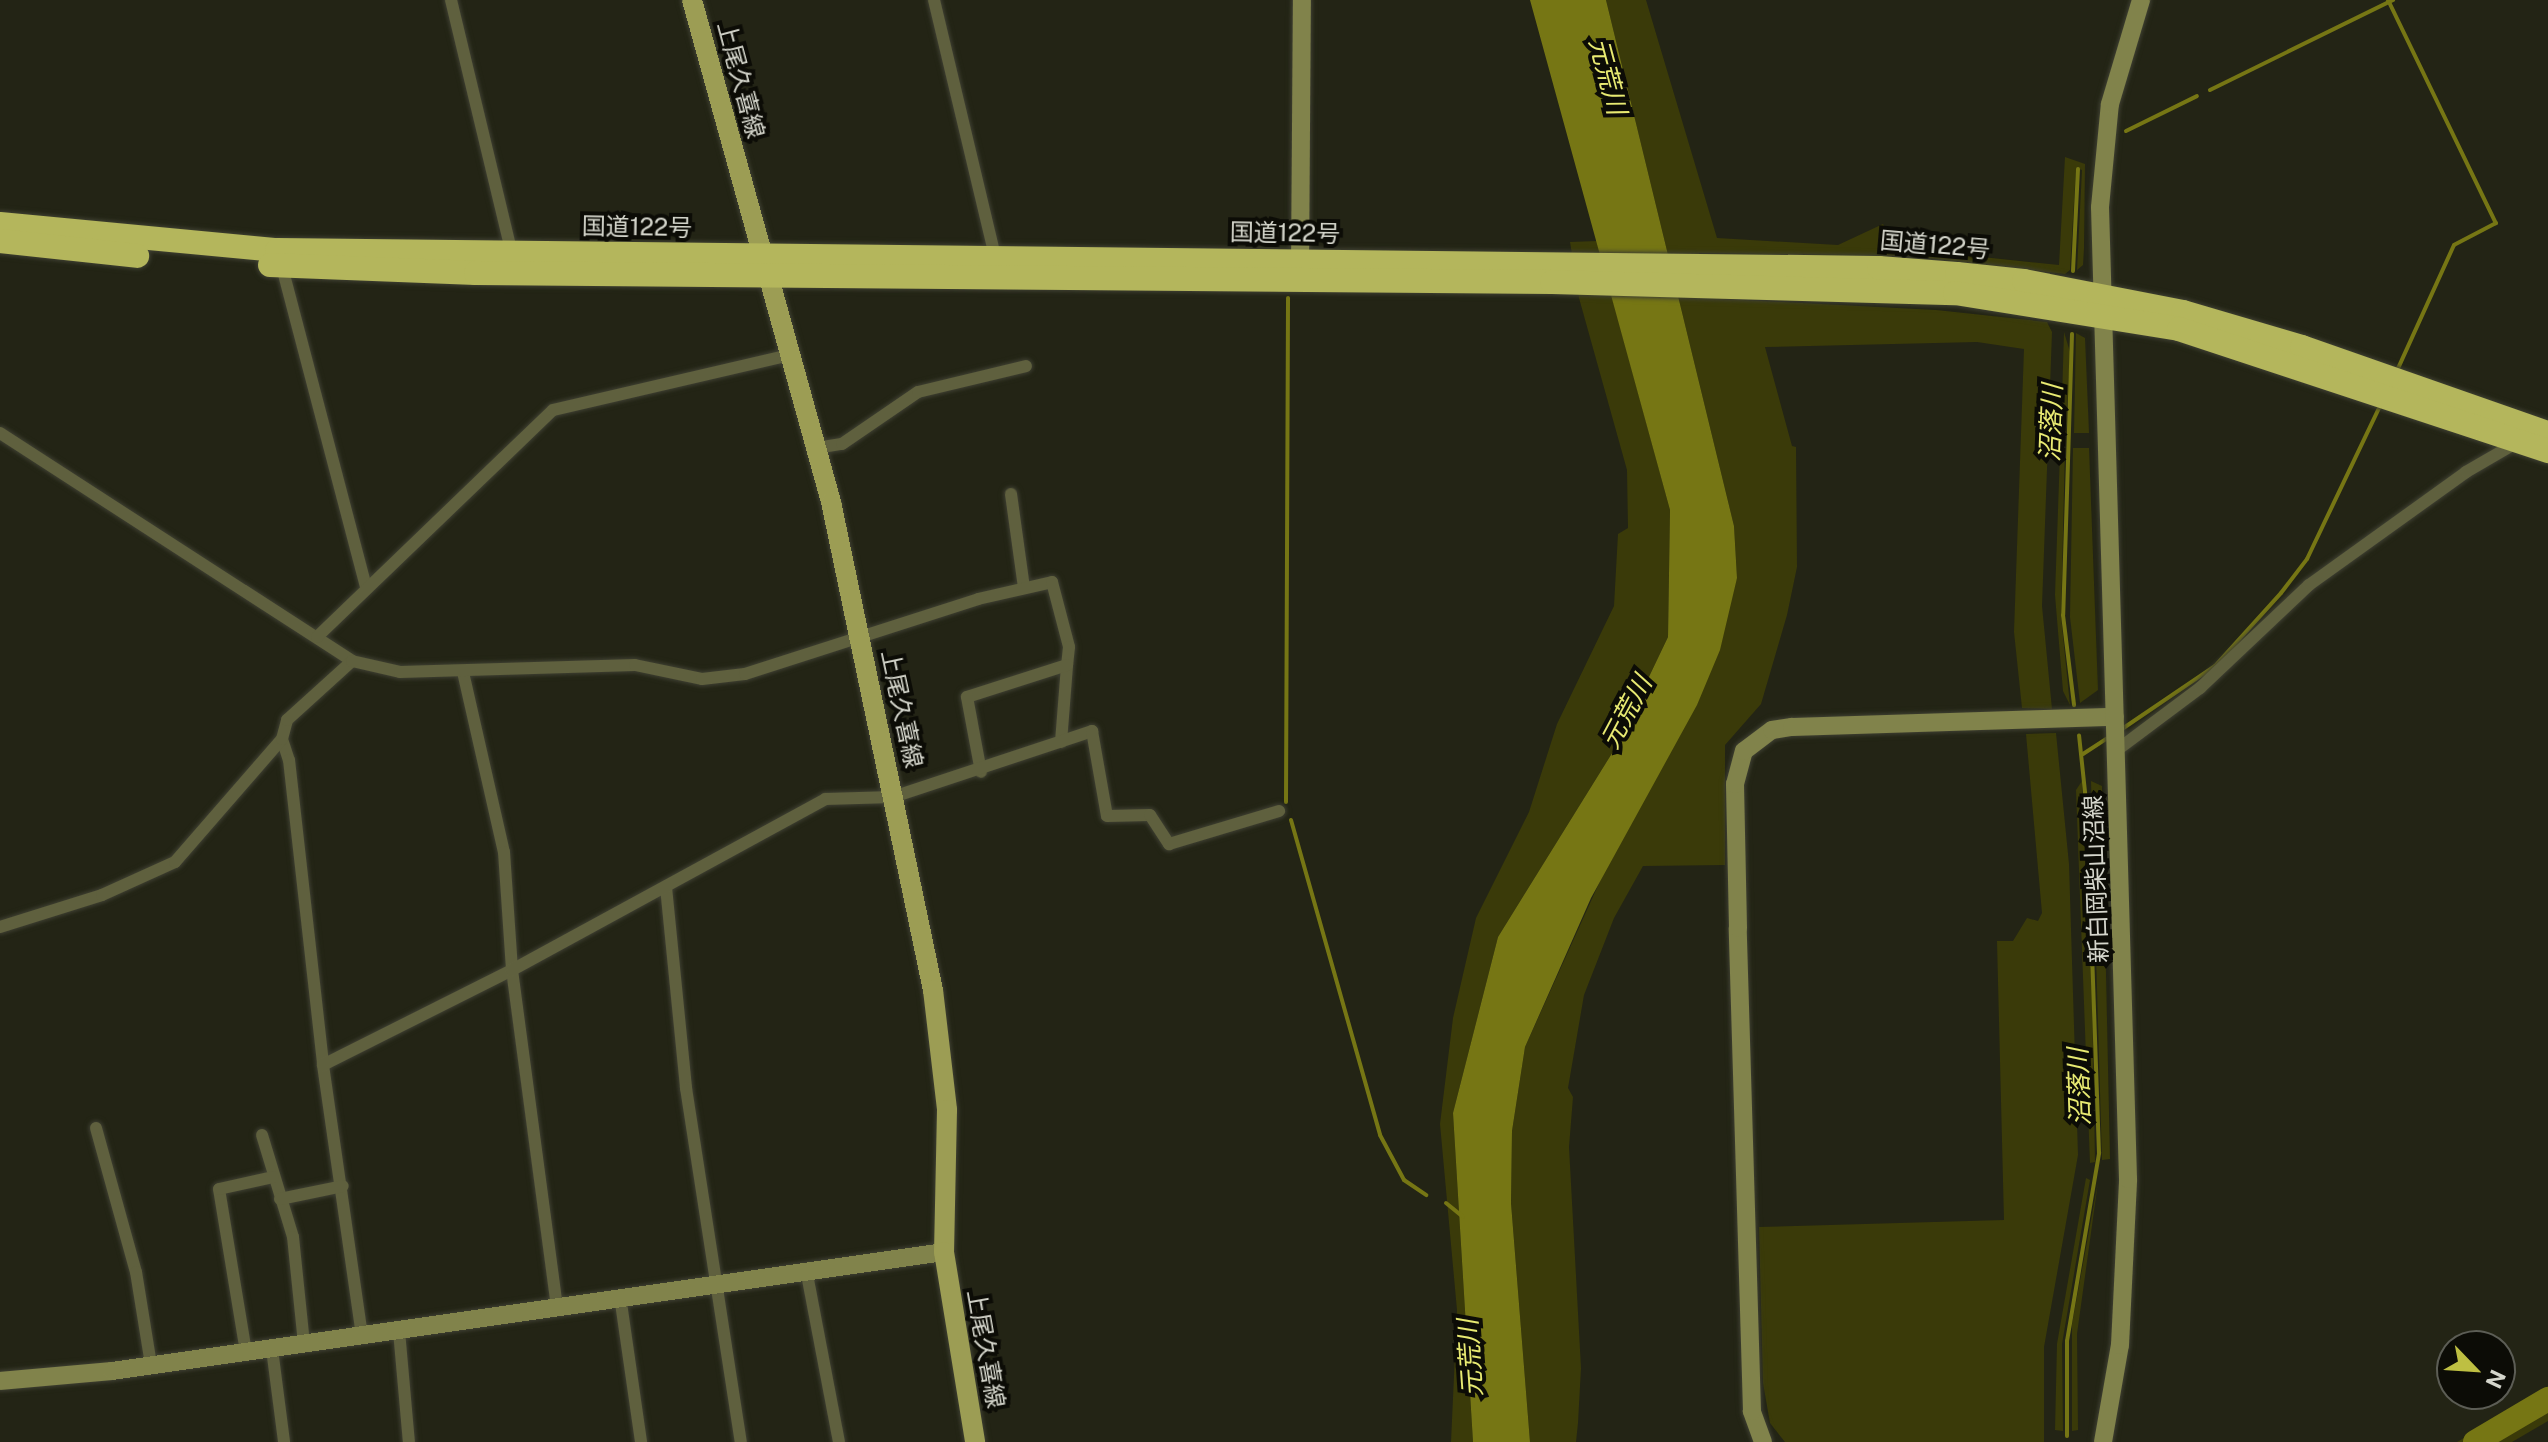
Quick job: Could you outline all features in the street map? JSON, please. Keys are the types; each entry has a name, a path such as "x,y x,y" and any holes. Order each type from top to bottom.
{"highway":[{"name":"国道122号","path":"0,224 280,258 512,254 764,266"},
{"name":"国道122号","path":"0,241 280,258 764,266 1711,276 1879,268 2024,281 2103,304 2274,338 2541,436"}],"main road":[{"name":"上尾久喜線","path":"692,0 816,448 860,636 940,1031 947,1110 944,1252 975,1442"}],"street":[{"path":"451,0 512,254"},
{"path":"934,0 998,268"},
{"path":"1300,272 1302,0"},
{"name":"新白岡柴山沼線","path":"2103,1442 2120,1345 2127,1238 2117,750 2103,304 2104,146 2116,76 2141,0"},
{"path":"280,258 366,588"},
{"path":"317,637 553,410 789,355"},
{"path":"816,448 842,444 918,392 1026,366"},
{"path":"0,433 352,661 400,672 635,665 702,679 745,674 860,636 1052,582 1069,647 1061,742"},
{"path":"2117,750 2200,688 2309,585 2466,472 2541,436"},
{"path":"1011,494 1024,588"},
{"path":"0,927 102,895 175,862 282,739 287,720 352,661"},
{"path":"981,772 967,697 1067,665"},
{"path":"463,672 504,852 512,970 557,1306"},
{"path":"1763,1442 1752,1411 1738,928 1735,784 1744,751 1760,736 1792,727 2115,717"},
{"path":"323,1065 512,970 825,799 893,797 981,772 1092,731 1107,816 1150,815 1169,844 1279,811"},
{"path":"282,739 289,760 323,1065 343,1186 362,1336"},
{"path":"666,887 686,1088 741,1442"},
{"path":"96,1128 136,1272 151,1365"},
{"path":"262,1135 293,1237 304,1344"},
{"path":"246,1352 219,1189 273,1177"},
{"path":"280,1199 343,1186"},
{"path":"0,1381 272,1349 806,1269 944,1252"},
{"path":"806,1269 839,1442"},
{"path":"620,1296 641,1442"},
{"path":"399,1331 409,1442"},
{"path":"272,1349 284,1442"}],"shaded area":[{"path":"1606,0 1646,0 1717,238 1838,245 1883,224 1897,248 2059,265 2065,157 2085,164 2084,248 2083,265 2077,270 2082,170 2076,168 2070,270 2065,274 1911,256 1699,253 1704,274 1723,299 1936,310 2047,322 2052,332 2042,606 2052,709 2022,708 2014,632 2024,349 1977,342 1765,347 1792,446 1796,447 1797,567 1787,615 1761,704 1725,745 1725,865 1643,866 1614,918 1584,995 1568,1088 1573,1097 1569,1147 1581,1368 1576,1442 1530,1442 1511,1203 1512,1131 1525,1047 1737,578 1734,526"},
{"path":"1597,241 1670,510 1668,637 1614,750 1498,937 1453,1113 1473,1442 1451,1442 1457,1310 1440,1124 1453,1018 1476,918 1529,812 1557,724 1614,606 1618,534 1628,528 1627,470 1579,298 1570,242"},
{"path":"2064,332 2070,352 2066,433 2061,433"},
{"path":"2076,333 2085,338 2089,433 2074,433"},
{"path":"2073,448 2089,448 2098,690 2080,703 2070,617"},
{"path":"2065,449 2061,616 2070,705 2063,691 2055,595 2060,453"},
{"path":"2056,733 2069,864 2078,1155 2044,1347 2044,1442 1785,1442 1770,1423 1763,1383 1759,1227 2004,1220 1997,941 2013,941 2027,918 2038,921 2042,913 2026,734"},
{"path":"2082,781 2091,936 2095,1162 2090,1163 2076,790"},
{"path":"2091,781 2102,786 2110,1159 2102,1160"},
{"path":"2086,1178 2090,1180 2062,1344 2063,1431 2055,1430 2057,1344"},
{"path":"2098,1182 2077,1334 2078,1430 2072,1431 2072,1324"},
{"path":"2548,1389 2548,1396 2469,1442 2457,1442 2516,1410"},
{"path":"2548,1404 2548,1421 2512,1442 2483,1442"}],"water":[{"name":"元荒川","path":"1530,0 1606,0 1734,526 1737,578 1720,650 1697,705 1591,898 1525,1047 1512,1131 1511,1203 1530,1442 1473,1442 1453,1113 1498,937 1614,750 1668,637 1670,510"}],"waterway":[{"path":"2388,0 2496,223 2454,245 2396,373"},
{"name":"沼落川","path":"2210,90 2393,0"},
{"name":"沼落川","path":"2126,131 2197,96"},
{"name":"沼落川","path":"2073,271 2078,169"},
{"path":"1286,802 1288,298"},
{"name":"沼落川","path":"2072,334 2063,615 2074,705"},
{"path":"2122,729 2215,666 2281,593 2307,559 2380,406"},
{"name":"沼落川","path":"2067,1436 2067,1341 2099,1153 2087,811 2079,735"},
{"path":"2083,754 2108,738"},
{"path":"1291,820 1380,1135 1404,1180 1426,1195"},
{"path":"1446,1203 1463,1217"},
{"path":"2475,1442 2548,1399"}]}
